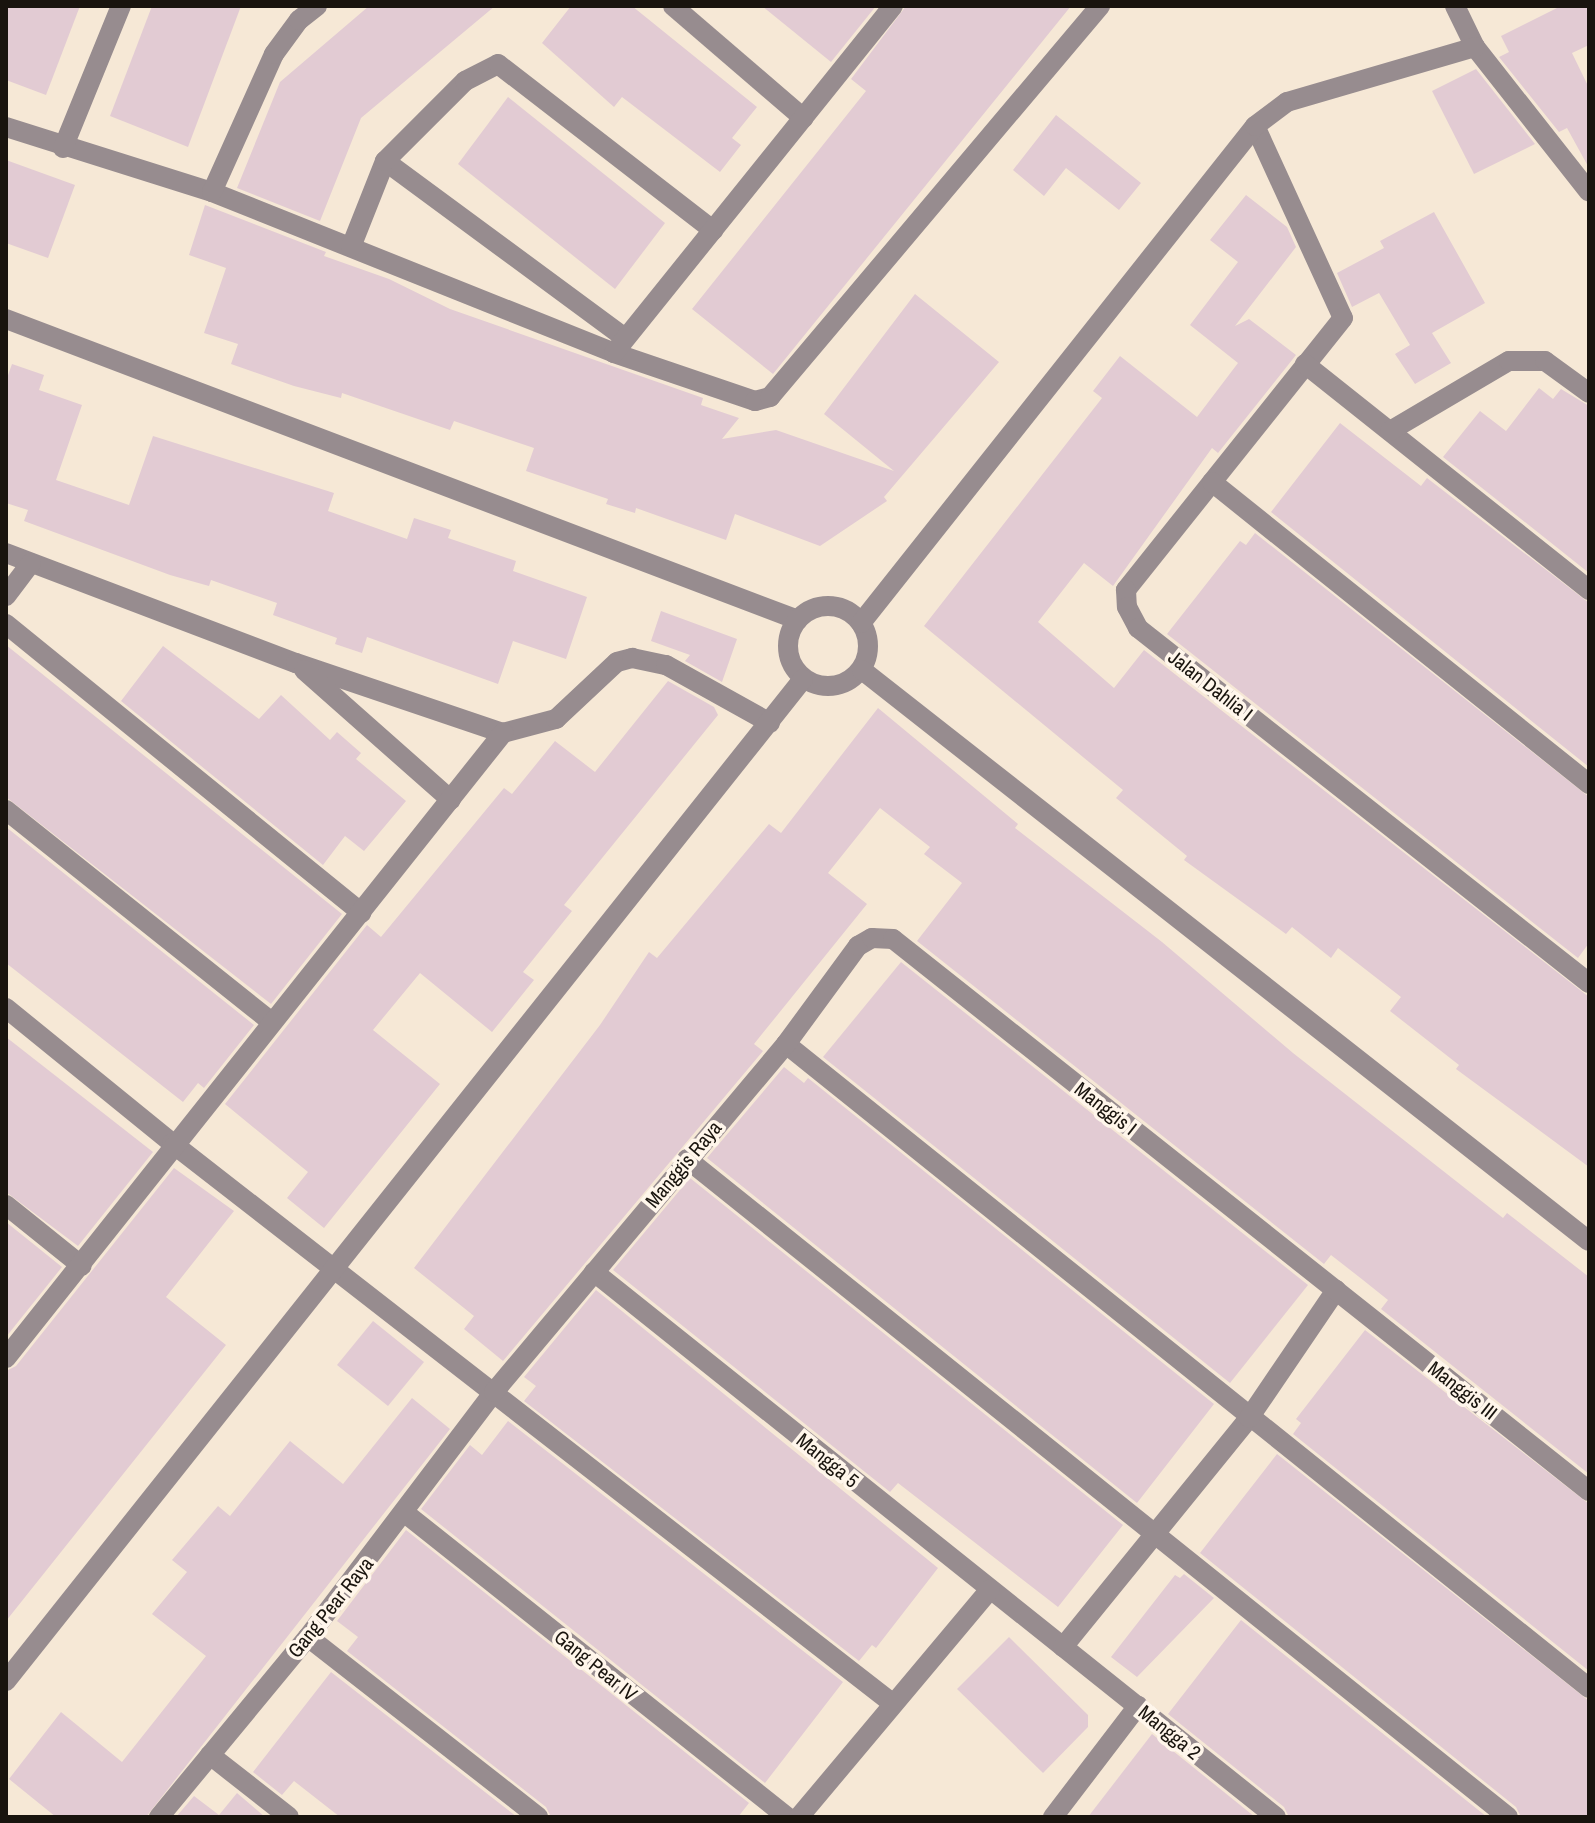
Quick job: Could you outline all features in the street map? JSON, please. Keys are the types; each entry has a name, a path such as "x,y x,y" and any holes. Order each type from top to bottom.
{"street":[{"path":"63,148 121,6"},
{"path":"212,192 294,13 317,6"},
{"path":"619,345 893,6"},
{"path":"6,127 63,148 212,192 351,247 619,345 743,400 770,397 1100,6"},
{"path":"1455,6 1475,47 1589,192"},
{"path":"687,10 803,118"},
{"path":"861,623 1255,126 1287,102 1475,47"},
{"path":"351,247 385,161 465,81 498,64 713,230"},
{"name":"Jalan Dahlia I","path":"1255,126 1343,318 1126,590 1127,607 1138,628 1588,981"},
{"path":"385,161 619,345"},
{"path":"6,319 798,620"},
{"path":"1390,431 1509,361 1545,361 1589,393"},
{"path":"1305,364 1589,590"},
{"path":"1212,482 1589,784"},
{"path":"6,553 296,663 503,733 556,719 617,662 632,658 666,665 770,723"},
{"path":"6,596 31,563"},
{"path":"830,606 850,612 861,623 869,646 862,670 845,684 824,687 803,679 789,657 791,631 798,620 815,608 830,606"},
{"path":"6,624 361,913"},
{"path":"296,663 451,800"},
{"path":"862,670 1589,1241"},
{"path":"6,1681 803,679"},
{"path":"6,1358 82,1266 172,1143 361,913 503,733"},
{"path":"6,810 272,1022"},
{"name":"Manggis Raya","path":"494,1392 786,1044 858,946 872,938"},
{"name":"Manggis I","path":"872,938 893,939 1336,1290"},
{"path":"6,1008 172,1143 892,1703"},
{"path":"786,1044 1589,1688"},
{"path":"687,1159 1155,1538 1508,1817"},
{"path":"6,1205 82,1266"},
{"name":"Mangga 5","path":"594,1272 1063,1647"},
{"path":"1063,1647 1155,1538 1249,1418 1336,1290"},
{"name":"Manggis III","path":"1336,1290 1589,1491"},
{"name":"Gang Pear Raya","path":"159,1817 308,1637 494,1392"},
{"name":"Gang Pear IV","path":"405,1513 787,1817"},
{"path":"799,1817 990,1589"},
{"path":"308,1637 538,1817"},
{"name":"Mangga 2","path":"1063,1647 1276,1817"},
{"path":"1053,1817 1138,1706"},
{"path":"210,1755 289,1817"}],"building":[{"path":"6,6 80,6 46,95 6,80"},
{"path":"152,6 241,6 188,147 110,116"},
{"path":"369,6 495,6 361,118 320,221 237,188 280,82"},
{"path":"571,6 632,6 757,107 732,138 741,145 720,172 622,97 614,107 542,43"},
{"path":"762,6 876,6 831,62"},
{"path":"906,6 1071,6 773,374 692,309 866,91 851,79"},
{"path":"1561,6 1589,6 1589,45 1572,53 1589,88 1589,168 1567,128 1559,132 1499,57 1509,52 1501,36"},
{"path":"1476,69 1535,144 1474,174 1432,91"},
{"path":"508,97 665,223 615,289 458,164"},
{"path":"1056,115 1141,183 1119,210 1066,168 1044,196 1013,170"},
{"path":"6,160 75,185 48,258 6,243"},
{"path":"1246,195 1287,227 1296,247 1235,326 1249,319 1296,355 1218,453 1212,448 1113,586 1084,563 1038,622 1114,688 1144,650 1589,997 1589,1167 1456,1069 1459,1065 1390,1011 1401,997 1338,948 1331,958 1292,927 1286,934 1184,860 1187,856 1116,798 1123,790 924,626 1102,398 1093,391 1120,356 1197,417 1238,363 1190,325 1238,262 1210,240"},
{"path":"205,205 326,252 324,256 389,279 450,309 703,398 701,405 739,418 722,439 776,430 894,471 824,414 915,294 999,362 884,497 887,501 820,546 735,514 726,540 636,508 635,513 606,504 608,499 526,471 534,448 454,421 450,430 342,393 341,398 294,386 231,364 238,344 204,333 226,268 189,255"},
{"path":"1434,212 1485,303 1432,333 1451,363 1415,384 1395,354 1410,345 1379,293 1352,307 1337,273 1384,248 1380,241"},
{"path":"12,364 44,375 39,390 82,405 56,480 129,505 153,436 334,493 328,511 407,539 414,518 451,530 448,538 516,561 513,571 587,597 566,659 513,641 498,684 367,637 362,653 335,644 337,638 273,615 277,603 211,580 209,586 170,575 24,521 28,510 6,503 6,381"},
{"path":"1539,388 1553,399 1561,389 1589,406 1589,573 1443,457 1480,411 1506,431"},
{"path":"1340,423 1421,486 1427,478 1589,603 1589,767 1271,512"},
{"path":"1255,533 1589,797 1589,943 1578,958 1167,634 1240,541 1246,545"},
{"path":"661,611 737,639 722,682 685,661 690,655 651,641"},
{"path":"6,645 342,914 271,1004 6,797"},
{"path":"163,646 259,719 281,695 330,740 337,732 361,753 356,759 406,801 364,851 345,836 323,865 121,701"},
{"path":"668,681 714,707 718,715 564,905 572,911 523,972 534,980 492,1032 420,973 373,1030 440,1084 324,1228 287,1198 308,1172 225,1104 367,925 381,937 504,788 512,794 555,741 595,772"},
{"path":"878,708 1018,824 1015,828 1162,942 1293,1053 1503,1218 1507,1213 1589,1277 1589,1474 1381,1309 1388,1300 1363,1280 1331,1255 1324,1264 917,941 962,883 924,854 930,847 880,808 828,873 867,904 754,1044 763,1051 503,1361 464,1329 474,1316 414,1268 600,1025 649,952 657,958 769,824 781,833"},
{"path":"6,827 254,1025 204,1088 198,1083 183,1102 6,963"},
{"path":"901,962 1308,1285 1230,1383 823,1057"},
{"path":"6,1037 153,1152 78,1246 6,1192"},
{"path":"784,1067 804,1083 808,1078 1214,1404 1137,1503 707,1158"},
{"path":"174,1168 234,1211 166,1297 226,1345 6,1621 6,1371 16,1366"},
{"path":"690,1178 1123,1525 1058,1607 898,1483 890,1492 613,1270"},
{"path":"6,1222 62,1267 6,1337"},
{"path":"596,1290 938,1568 876,1648 872,1645 859,1661 524,1401 536,1386 524,1377"},
{"path":"373,1321 424,1362 388,1406 337,1365"},
{"path":"1365,1330 1589,1504 1589,1671 1293,1434 1301,1423 1296,1419"},
{"path":"412,1398 450,1429 146,1817 56,1817 9,1779 61,1712 122,1762 206,1656 152,1614 187,1572 172,1560 218,1506 230,1516 290,1441 343,1484"},
{"path":"508,1421 843,1682 765,1783 421,1509 470,1445 482,1455"},
{"path":"1277,1454 1589,1701 1589,1817 1521,1817 1516,1807 1200,1553"},
{"path":"406,1530 749,1803 738,1817 551,1817 546,1807 347,1651 358,1637 337,1621"},
{"path":"1184,1574 1214,1598 1137,1677 1111,1657 1175,1575 1180,1578"},
{"path":"1241,1620 1487,1817 1289,1817 1284,1807 1168,1714"},
{"path":"1009,1637 1088,1715 1088,1727 1043,1773 957,1689"},
{"path":"331,1672 517,1817 340,1817 294,1781 282,1795 253,1772"},
{"path":"1152,1734 1255,1817 1088,1817"},
{"path":"237,1793 265,1817 176,1817 194,1796 219,1815"}]}
